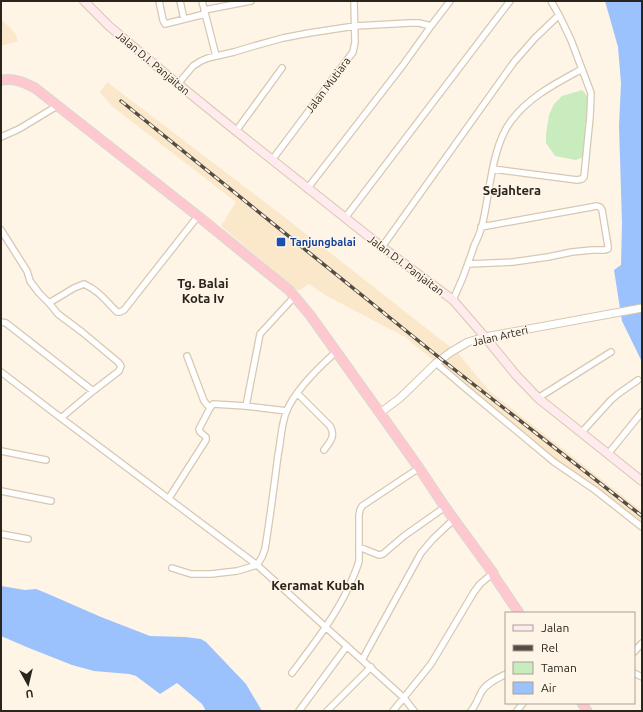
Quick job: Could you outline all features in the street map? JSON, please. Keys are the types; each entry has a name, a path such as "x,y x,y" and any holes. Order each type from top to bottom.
{"highway":[{"path":"1,80 8,79 20,81 35,88 198,216 295,296 419,468 518,612"}],"main road":[{"name":"Jalan D.I. Panjaitan","path":"84,1 109,26 236,131 382,247 453,300 516,375 538,398 642,481"}],"street":[{"path":"159,1 162,20 165,24 205,12 225,3 249,1"},
{"path":"180,1 184,19"},
{"path":"202,1 216,56"},
{"name":"Jalan Mutiara","path":"272,160 353,52 355,42 354,1"},
{"path":"308,189 450,1"},
{"path":"345,218 510,1"},
{"path":"493,169 577,180 584,177 591,93 571,40 551,1"},
{"path":"382,247 514,62 535,38 559,15"},
{"path":"178,84 193,66 208,58 283,38 355,26 410,23 431,26"},
{"path":"236,131 282,68"},
{"path":"453,300 481,227 498,144 510,122 538,94 582,69"},
{"path":"1,137 19,129 57,106"},
{"path":"468,264 512,262 572,252 608,249 602,210 598,206 481,227"},
{"path":"48,303 84,284 91,287 102,296 117,312 124,310 198,216"},
{"path":"1,230 27,271 30,281 39,293 58,314 82,332 121,366 118,371 61,418"},
{"path":"246,406 260,334 295,296"},
{"name":"Jalan Arteri","path":"380,413 400,398 436,363 468,342 485,337 642,308"},
{"path":"1,322 6,323 93,391"},
{"path":"172,568 191,574 212,574 237,571 257,565 265,549 280,445 287,411 297,393 319,368 336,352"},
{"path":"538,398 611,352"},
{"path":"187,356 204,401 210,408"},
{"path":"436,363 554,462 595,490 642,527"},
{"path":"1,372 257,565 404,698 414,711"},
{"path":"582,432 615,397 638,380"},
{"path":"297,393 332,429 332,438 324,450"},
{"path":"169,498 206,440 206,437 200,432 199,429 213,404 287,411"},
{"path":"608,454 642,412"},
{"path":"1,452 46,460"},
{"path":"292,673 344,598 358,567 359,514 362,506 419,468"},
{"path":"1,491 52,501"},
{"path":"359,547 379,555 383,554 404,536 445,507"},
{"path":"362,660 421,553 454,519"},
{"path":"1,534 28,539"},
{"path":"393,711 431,664 474,592 492,573"},
{"path":"635,651 642,643"},
{"path":"299,711 347,646"},
{"path":"328,711 370,667"},
{"path":"471,711 483,689 494,680 505,674"}],"shaded area":[{"path":"1,19 15,33 18,41 1,46"},
{"path":"107,82 283,216 458,353 488,390 642,511 642,530 405,337 325,295 309,284 298,291 221,226 236,202 113,107 100,92"}],"green space":[{"path":"582,90 588,97 583,157 576,160 555,156 546,143 549,115 554,104 562,96"}],"water":[{"path":"605,1 642,1 642,362 622,321 614,270 621,265 622,223 619,126 621,83 618,47"},
{"path":"1,586 25,590 36,589 150,636 201,639 206,642 246,684 262,711 206,711 202,704 177,683 160,694 136,676 94,671 72,665 1,636"}],"railway":[{"path":"121,101 441,359 642,516"}],"place":[{"name":"Tanjungbalai","path":"281,242"}],"district":[{"name":"Sejahtera","path":"512,190"},
{"name":"Tg. Balai Kota Iv","path":"203,290"},
{"name":"Keramat Kubah","path":"318,585"}]}
